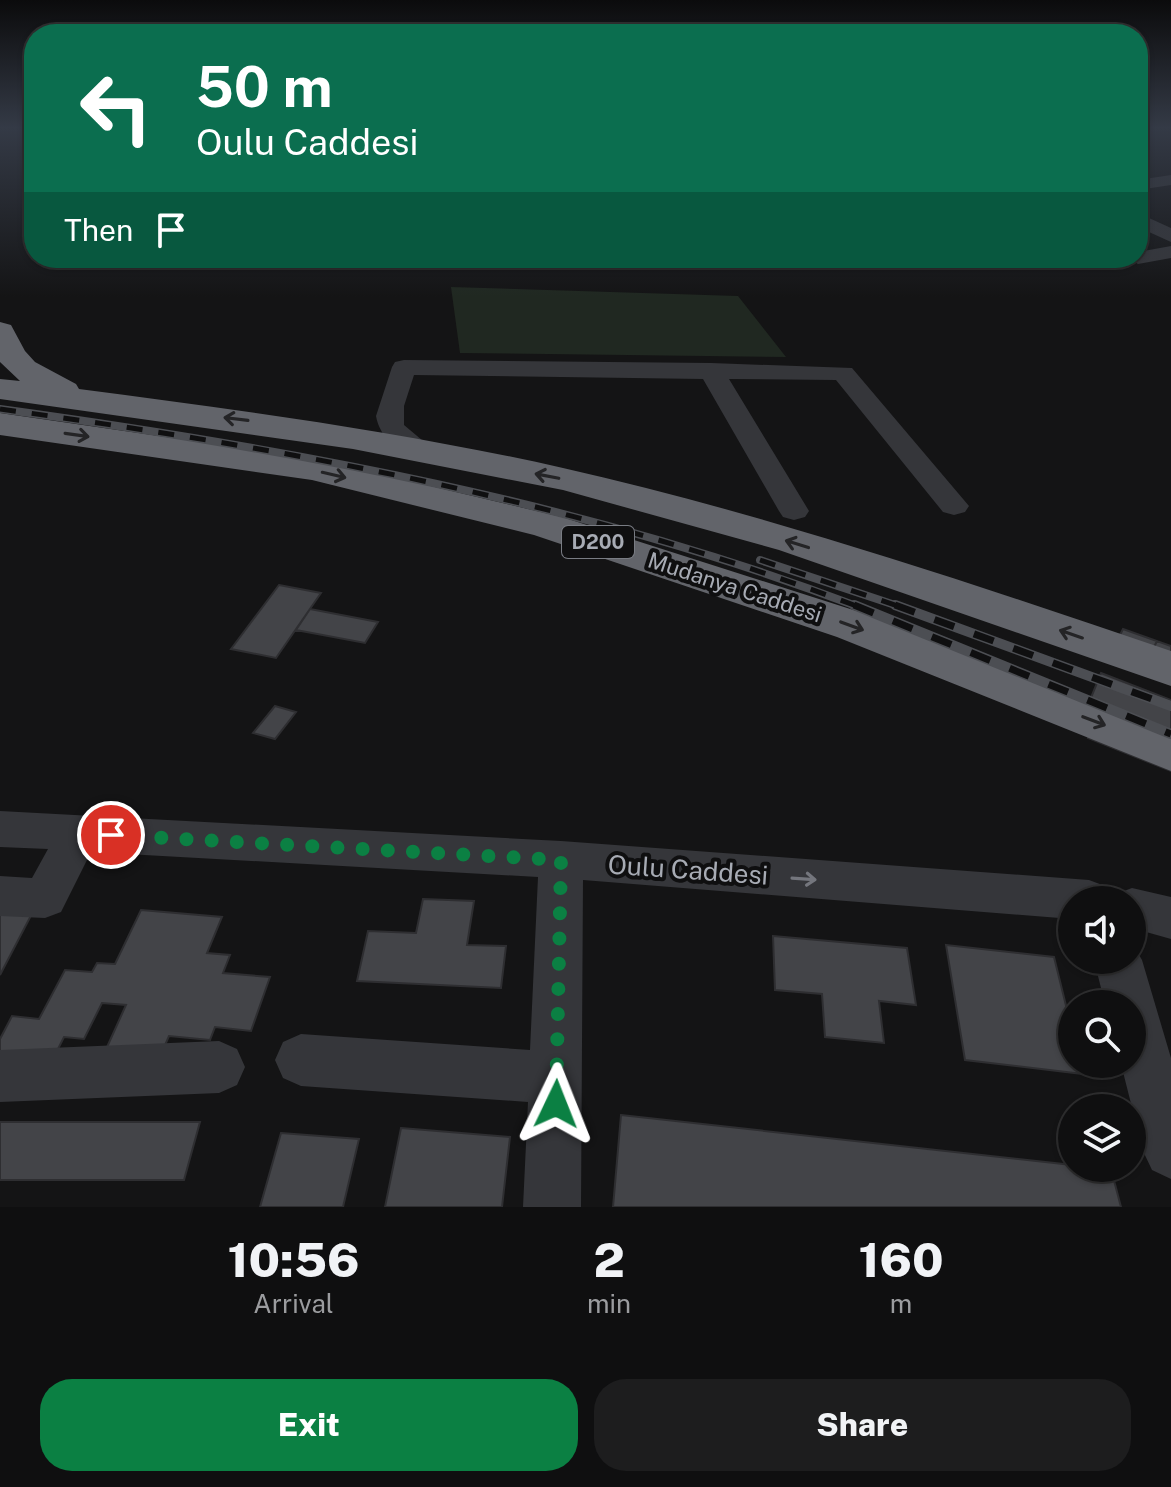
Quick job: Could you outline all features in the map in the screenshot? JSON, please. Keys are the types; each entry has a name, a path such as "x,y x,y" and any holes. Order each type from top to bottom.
{"highway":[{"path":"0,331 7,351 25,372 85,400"},
{"name":"D200","path":"0,389 276,424 564,479 749,529 972,599 1171,669"},
{"name":"Mudanya Caddesi","path":"0,424 312,469 548,526 853,626 1171,751"}],"street":[{"path":"1148,210 1160,208"},
{"path":"1148,225 1170,239"},
{"path":"1148,239 1170,239"},
{"path":"1148,252 1170,239"},
{"path":"421,451 398,439 389,427 390,409 404,367 843,373 954,506"},
{"path":"711,370 794,511"},
{"name":"Oulu Caddesi","path":"0,829 561,860 1058,898"},
{"path":"0,896 45,898 79,833"},
{"path":"552,1207 561,860"},
{"path":"1146,912 1171,918"},
{"path":"301,1060 557,1078"},
{"path":"1146,1061 1171,1151"},
{"path":"0,1076 219,1067"}],"shaded area":[{"path":"451,287 738,296 786,357 460,353"}],"building":[{"path":"279,585 321,593 276,658 231,649"},
{"path":"310,609 378,622 365,643 296,630"},
{"path":"1123,629 1157,641 1153,649 1119,637"},
{"path":"1123,629 1171,646 1171,665 1119,637"},
{"path":"1101,673 1171,700 1171,771 1088,738 1092,728 1088,705"},
{"path":"275,706 296,712 275,739 253,733"},
{"path":"423,899 474,901 467,945 506,946 501,988 357,981 368,931 416,933"},
{"path":"0,904 36,906 0,975"},
{"path":"141,910 222,917 207,953 230,955 223,973 270,977 251,1031 215,1027 210,1040 169,1036 158,1061 103,1056 126,1005 102,1003 84,1039 64,1037 53,1059 0,1054 0,1039 12,1016 39,1019 65,970 92,972 97,963 115,964"},
{"path":"773,936 907,948 916,1005 879,1001 884,1043 825,1037 822,994 775,990"},
{"path":"946,945 1054,957 1062,990 1058,990 1058,1071 965,1060"},
{"path":"621,1115 1058,1163 1058,1182 1114,1182 1121,1207 613,1207"},
{"path":"0,1122 200,1122 184,1180 0,1180"},
{"path":"401,1128 510,1137 502,1207 385,1207"},
{"path":"281,1133 359,1139 343,1207 260,1207"}],"railway":[{"path":"0,409 219,442 436,484 649,537 858,607"},
{"path":"760,560 895,605"},
{"path":"854,605 858,607"},
{"path":"895,605 901,607"},
{"path":"895,605 1171,706"},
{"path":"858,607 1171,734"}],"route":[{"path":"111,835 561,860 556,1104"}]}
